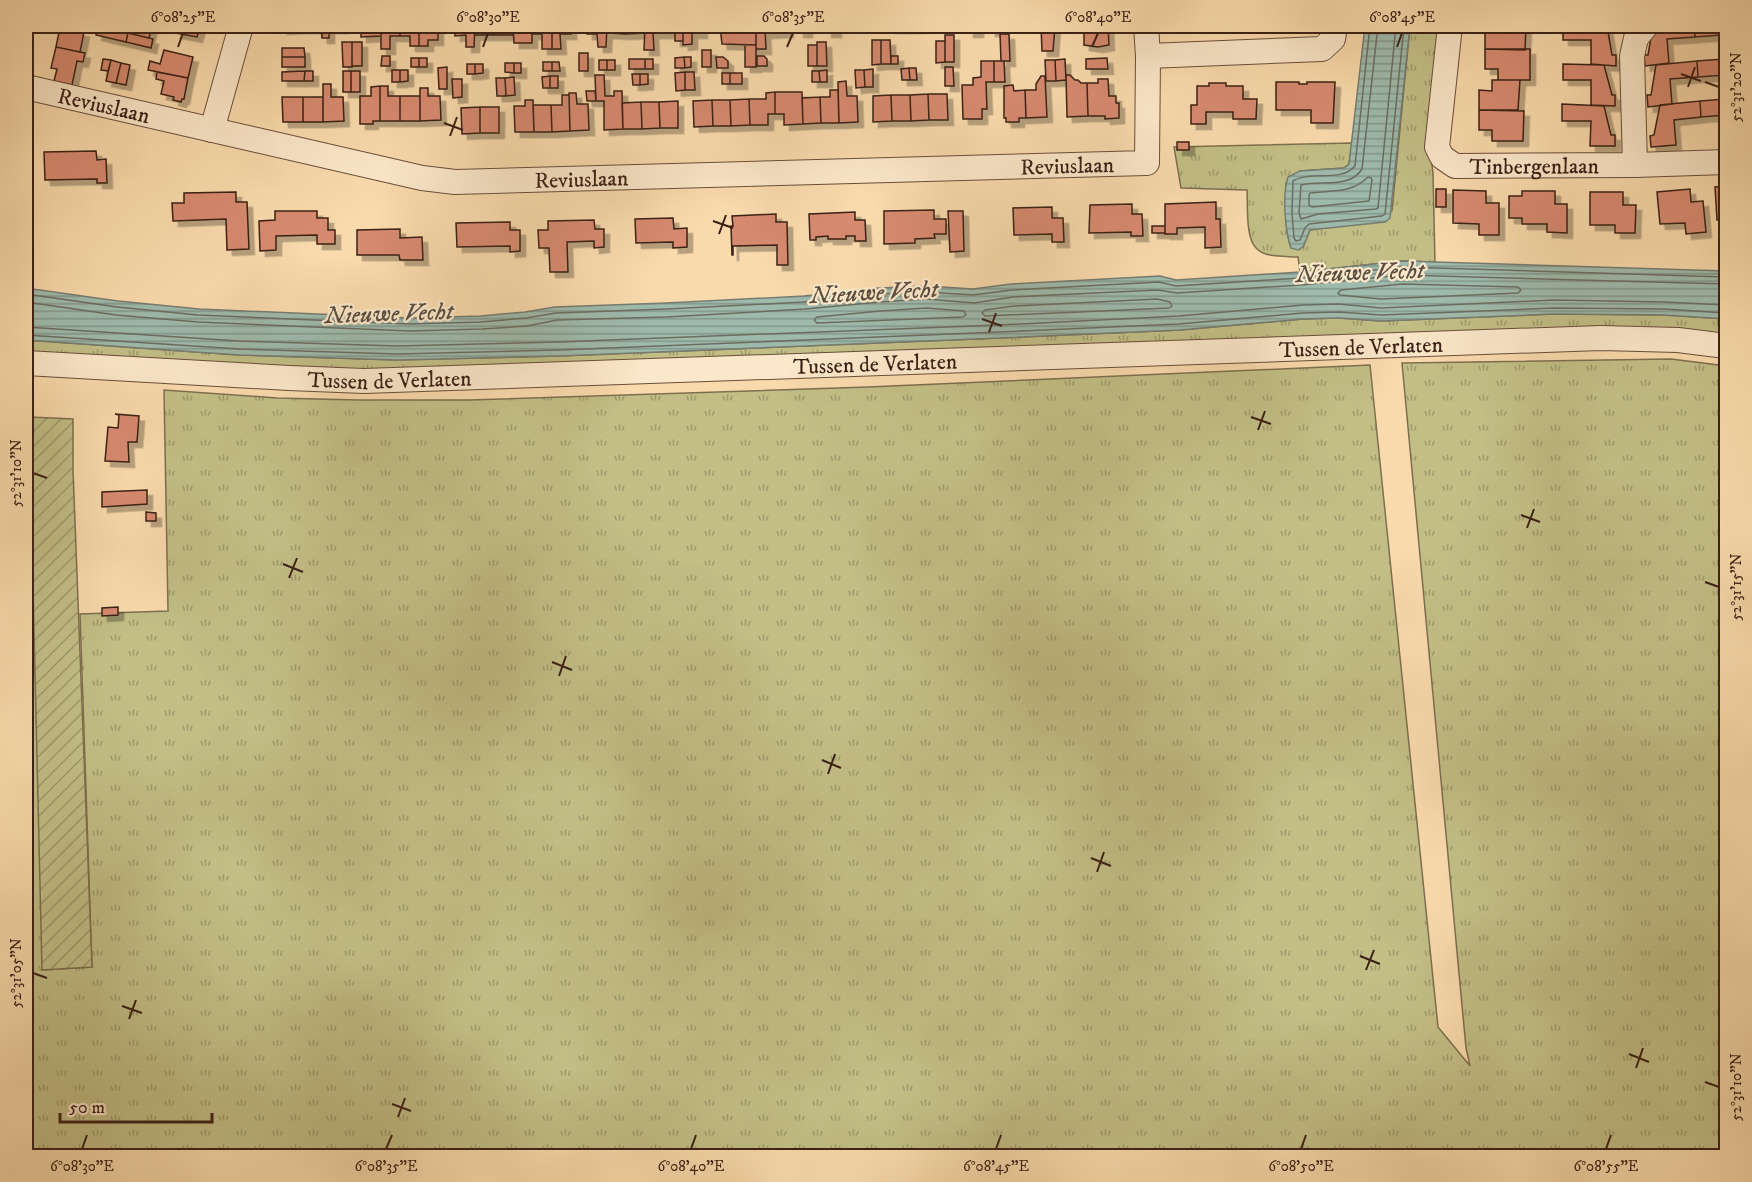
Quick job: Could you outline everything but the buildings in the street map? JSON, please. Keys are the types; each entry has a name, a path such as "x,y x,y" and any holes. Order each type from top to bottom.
{"street":[{"path":"212,130 241,26"},
{"path":"1146,26 1148,56 1322,49 1333,39 1335,26"},
{"name":"Tinbergenlaan","path":"1450,26 1437,147 1442,157 1455,166 1726,162"},
{"path":"1635,165 1632,56 1636,38 1646,26"},
{"name":"Reviuslaan","path":"26,87 422,178 455,182 1147,163 1148,56"},
{"name":"Tussen de Verlaten","path":"26,363 364,381 1601,338 1678,340 1726,346"}],"green space":[{"path":"1410,26 1441,26 1429,138 1433,174 1435,262 1402,261 1300,272 1298,257 1266,254 1253,244 1247,213 1247,190 1181,188 1174,147 1352,143 1349,164 1344,168 1300,171 1286,183 1286,224 1291,248 1303,247 1310,230 1392,211"},
{"path":"1554,314 1664,315 1726,319 1726,339 418,372 26,357 26,340 239,355 397,360 559,356 1180,330 1303,319 1339,318 1381,321"},
{"path":"1671,359 1726,366 1726,1156 26,1156 26,384 28,384 43,970 92,967 80,614 168,611 164,390 277,398 469,400 868,387 1370,365 1438,1027 1470,1066 1466,1048 1402,363"},
{"path":"29,417 73,419 92,967 42,970"}],"water":[{"path":"1365,26 1410,26 1390,218 1385,222 1310,230 1303,247 1298,250 1291,248 1285,213 1288,177 1300,171 1344,168 1349,164"},
{"name":"Nieuwe Vecht","path":"1402,261 1726,271 1726,319 1664,315 1554,314 1381,321 1339,318 1303,319 1180,330 559,356 397,360 239,355 26,340 26,288 118,301 199,309 409,318 481,316 555,307 804,296 879,288 927,286 973,289 1011,284 1160,276 1176,280 1300,272"}]}
